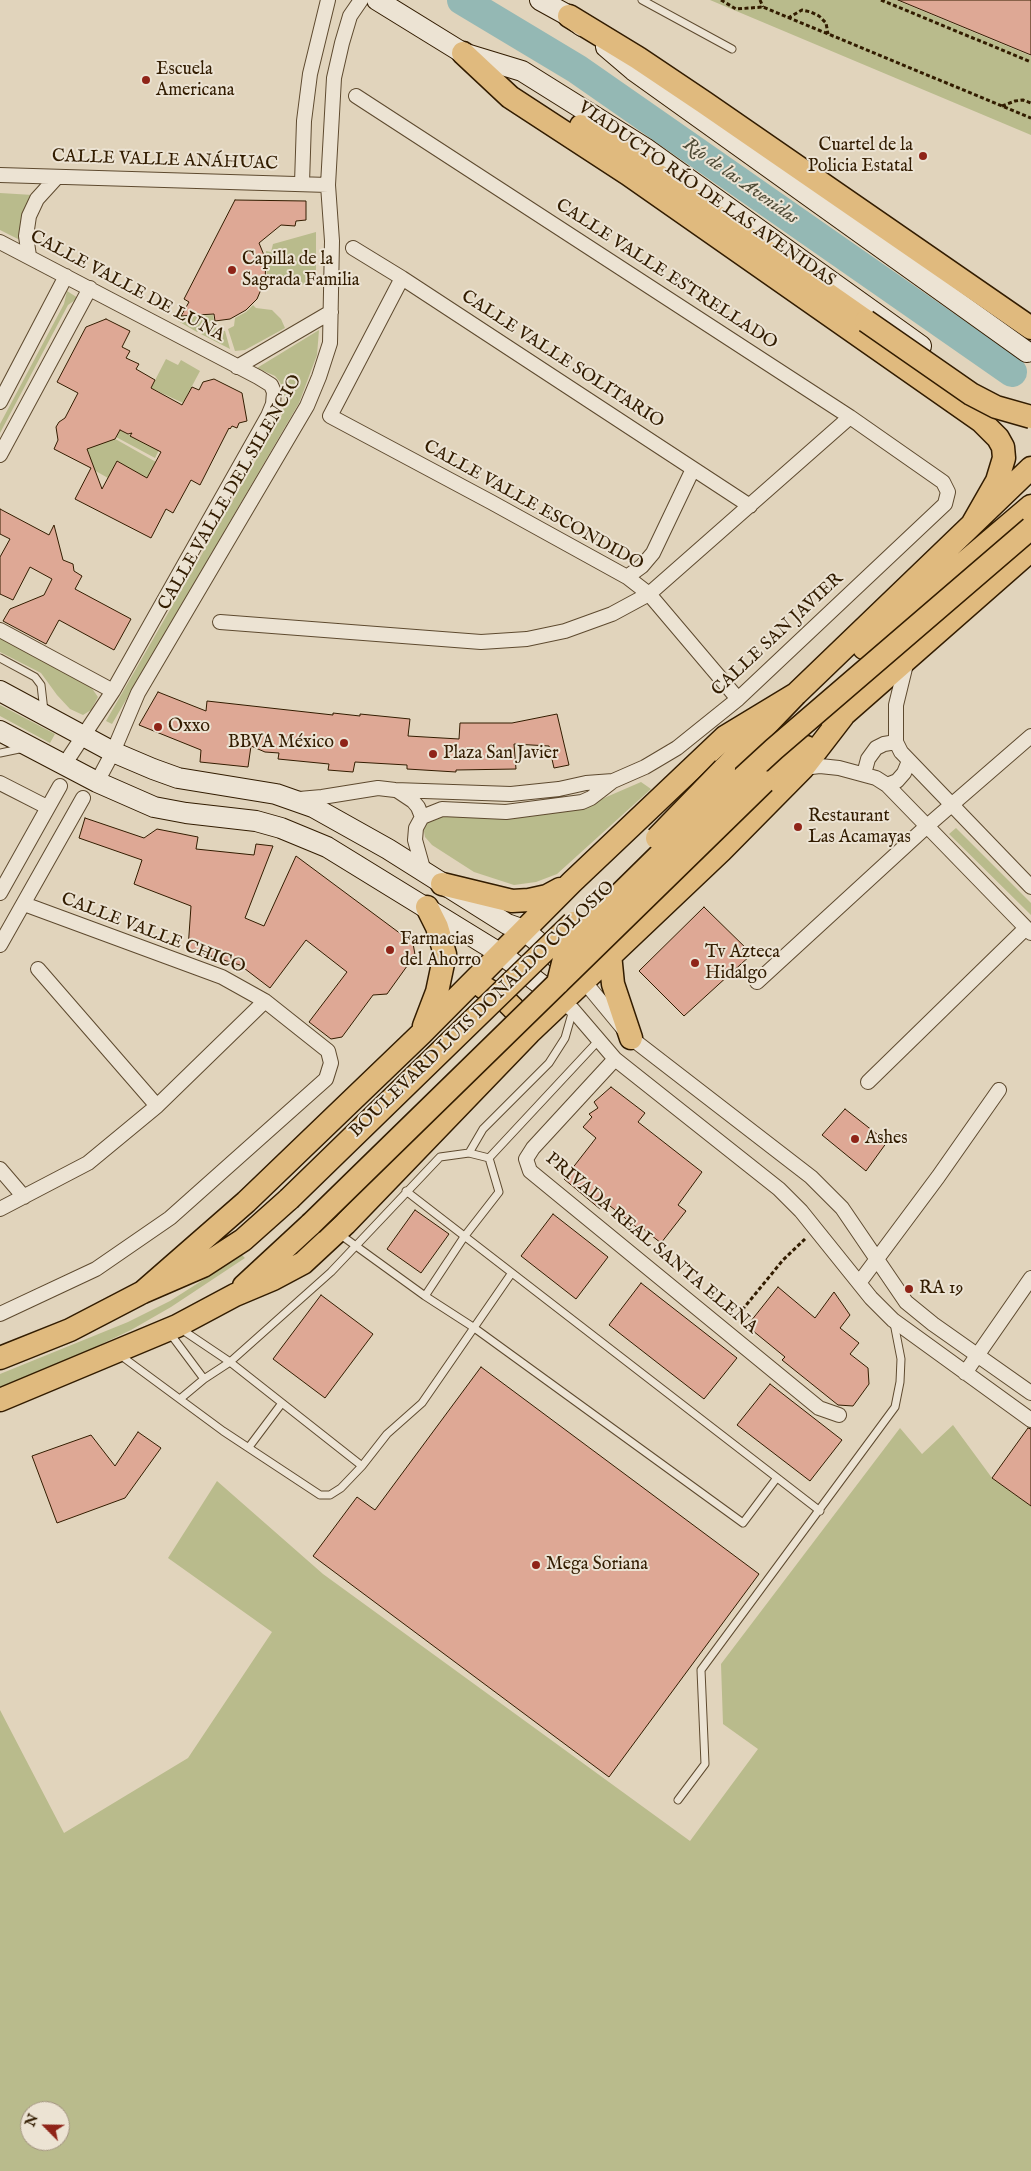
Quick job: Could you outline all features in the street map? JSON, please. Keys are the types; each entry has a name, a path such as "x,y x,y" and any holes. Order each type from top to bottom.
{"main road":[{"name":"VIADUCTO RÍO DE LAS AVENIDAS","path":"377,0 463,53 522,71 645,148 996,400"},
{"path":"540,0 569,16 690,93 915,250 1031,328"},
{"path":"569,16 643,49 1031,317"},
{"path":"569,16 633,70 1027,352"},
{"path":"463,53 636,160 971,394 996,407 1031,418"},
{"path":"463,53 510,96 628,174 981,421 998,438 1003,447 1004,458 997,481 973,523"},
{"path":"981,421 1000,421 1017,416 1031,406"},
{"name":"BOULEVARD LUIS DONALDO COLOSIO","path":"0,1358 70,1330 144,1292 203,1266 243,1240 289,1199 583,914 796,694 1031,468"},
{"path":"817,674 838,670 1031,506"},
{"path":"564,998 566,951 614,900 782,742 1031,528"},
{"name":"BOULEVARD LUIS DONALDO COLOSIO","path":"235,1295 311,1224 564,998 764,782 1028,555"},
{"path":"0,690 113,752 178,778 258,790 293,799 331,817 507,924 524,930 583,980"},
{"name":"BOULEVARD LUIS DONALDO COLOSIO","path":"144,1292 246,1202 422,1033 572,882 725,737 796,694"},
{"name":"BOULEVARD LUIS DONALDO COLOSIO","path":"0,1400 172,1328 235,1295 272,1280 303,1263 337,1232 529,1032 721,851 803,768 843,716"},
{"path":"0,731 97,782 154,807 186,813 256,821 281,828 327,847 502,954 564,998"},
{"path":"433,878 512,901 547,896 572,882"},
{"path":"557,898 564,915 577,932 592,943 612,952 613,984 630,1038"},
{"path":"422,1033 437,992 445,954 437,927 426,907"},
{"path":"473,982 490,990 506,1001 520,1015 529,1032"}],"street":[{"path":"302,183 304,121 310,74 328,0"},
{"name":"CALLE VALLE DEL SILENCIO","path":"97,782 113,752 138,693 307,406 330,343 332,241 328,185 334,78 350,16 361,0"},
{"path":"319,35 342,43"},
{"name":"CALLE VALLE ESTRELLADO","path":"356,96 850,417 943,482 948,492"},
{"name":"CALLE VALLE ANÁHUAC","path":"0,175 328,185"},
{"path":"29,256 26,236 29,216 37,199 57,176"},
{"name":"CALLE VALLE DE LUNA","path":"0,242 237,366"},
{"name":"CALLE VALLE SOLITARIO","path":"353,248 402,278 750,506"},
{"path":"0,402 5,380 66,276"},
{"name":"CALLE VALLE ESCONDIDO","path":"402,278 330,416 627,577 649,594 738,699"},
{"path":"0,455 90,288"},
{"path":"237,366 331,312"},
{"name":"CALLE VALLE DEL SILENCIO","path":"64,765 113,691 273,404 274,392 271,385 237,366"},
{"path":"220,622 481,642 518,640 565,631 612,614 649,594 850,417"},
{"path":"627,577 642,566 653,553 693,469"},
{"name":"CALLE SAN JAVIER","path":"422,817 442,810 514,812 562,806 591,798 612,781 645,767 677,748 738,699 945,504 948,492"},
{"path":"0,630 113,691"},
{"path":"908,657 896,705 896,742 909,761 1031,887"},
{"path":"757,982 926,827 1031,736"},
{"path":"864,774 868,759 876,748 884,744 896,742"},
{"path":"887,785 897,781 904,773 909,761"},
{"path":"803,768 820,766 839,768 876,778 887,785 1028,930 868,1082"},
{"name":"CALLE SAN JAVIER","path":"293,799 322,797 378,788 511,794 612,781"},
{"path":"0,783 47,807"},
{"path":"0,893 60,786"},
{"path":"559,789 562,806"},
{"path":"395,790 413,801 418,807 422,817 416,828 415,840 433,878"},
{"path":"511,794 514,812"},
{"path":"0,945 83,798"},
{"name":"CALLE VALLE CHICO","path":"0,1314 96,1269 170,1218 326,1079 331,1063 328,1051 265,1001 222,977 24,904"},
{"path":"38,969 157,1106"},
{"path":"583,980 630,1038 810,1177 842,1208 877,1258 886,1276 906,1302 933,1324 1031,1393"},
{"path":"564,998 615,1059 779,1188 816,1229 858,1283 893,1320 1031,1420"},
{"path":"0,1210 88,1163 157,1106 265,1001"},
{"name":"PRIVADA REAL SANTA ELENA","path":"615,1059 533,1148 526,1160 530,1171 819,1408 839,1415"},
{"path":"858,1283 938,1177 999,1090"},
{"path":"0,1169 24,1197"},
{"path":"965,1373 1031,1278"},
{"path":"893,1320 906,1302"}],"lane":[{"path":"642,0 732,49"},
{"path":"0,658 35,677 41,685 45,714"},
{"path":"0,753 29,746"},
{"path":"469,1153 483,1129 549,1063 565,1038 564,998"},
{"path":"489,1158 599,1040"},
{"path":"180,1399 204,1379 230,1362 331,1272 440,1157 469,1153 489,1158"},
{"path":"425,1296 464,1237 499,1192 489,1158"},
{"path":"406,1191 776,1479 820,1511"},
{"path":"337,1232 425,1296 473,1327 743,1522 776,1479"},
{"path":"115,1352 320,1495 330,1495 341,1488 362,1466 387,1434 422,1403 473,1327 512,1274"},
{"path":"678,1800 705,1764 701,1670 895,1407 900,1382 901,1359 899,1340 893,1320"},
{"path":"172,1328 230,1362 362,1466"},
{"path":"172,1328 204,1379"},
{"path":"249,1447 282,1403"}],"path":[{"path":"721,0 736,9 763,7 1031,118"},
{"path":"760,0 763,7"},
{"path":"881,0 1031,62"},
{"path":"788,18 802,10 811,12 819,16 826,23 828,35"},
{"path":"1002,106 1015,100 1031,103"},
{"path":"725,1330 782,1260 816,1229"}],"green space":[{"path":"710,0 896,0 1031,56 1031,135"},
{"path":"0,193 33,195 22,241 0,230"},
{"path":"316,232 316,275 305,284 298,286 290,286 267,278 266,251 271,252 273,244"},
{"path":"67,291 78,298 68,305 0,433 0,424 64,304"},
{"path":"253,305 256,308 272,310 281,319 285,328 245,350 235,351 228,329 234,326 235,318 246,312"},
{"path":"181,315 185,317 213,315 214,320 197,332 178,321"},
{"path":"213,326 218,330 225,331 230,349 201,334"},
{"path":"319,330 317,355 299,403 112,724 106,721 282,415 285,397 280,382 275,376 257,368"},
{"path":"166,359 178,365 181,360 200,371 183,403 151,388"},
{"path":"181,406 155,458 116,437 120,430 151,447"},
{"path":"103,432 156,462 147,478 117,461 108,478 78,461 90,456 87,449"},
{"path":"0,638 91,687 98,697 91,710 83,715 70,709 41,673 0,652"},
{"path":"0,705 55,734 50,743 0,716"},
{"path":"641,782 651,789 557,874 536,882 514,885 474,872 432,845 425,837 423,826 434,817 462,811 581,808"},
{"path":"956,828 1031,903 1031,915 949,834"},
{"path":"242,1255 245,1258 171,1307 131,1330 0,1388 0,1374 128,1322 170,1301"},
{"path":"953,1425 992,1478 1031,1506 1031,2171 0,2171 0,1710 64,1833 188,1758 272,1632 168,1558 217,1481 323,1574 690,1841 758,1749 723,1724 721,1664 900,1428 922,1454"}],"building":[{"path":"898,0 1031,0 1031,55"},
{"name":"Capilla de la Sagrada Familia","path":"235,200 306,201 306,220 296,221 295,226 281,225 259,243 266,260 265,280 257,299 246,310 230,319 215,321 214,314 181,316 189,302 184,299"},
{"path":"106,319 130,331 122,347 130,351 126,358 139,364 136,369 155,380 151,388 182,405 192,387 199,390 203,382 214,379 242,393 247,421 239,423 237,428 232,426 229,428 200,485 191,480 173,513 166,509 151,538 75,499 91,468 54,449 58,440 56,427 65,418 78,393 57,382 86,327","holes":["120,430 128,434 132,433 130,436 161,452 147,478 117,461 102,489 87,449 115,439"]},
{"path":"0,509 49,535 54,525 63,560 73,564 74,571 82,576 75,589 131,619 114,650 59,620 46,644 3,621 10,609 44,595 52,579 30,567 13,600 0,594 0,557 10,539 0,534"},
{"path":"158,692 206,711 207,701 333,715 333,713 360,716 360,714 410,719 408,736 459,739 460,723 512,723 557,714 569,765 554,768 549,746 514,744 516,769 456,770 456,772 407,769 407,765 355,762 353,772 328,770 329,764 278,759 279,753 265,752 251,746 248,767 200,762 201,750 139,725"},
{"path":"85,818 144,838 157,829 198,837 196,849 254,855 256,844 273,846 245,918 264,926 296,856 413,943 415,955 387,994 373,995 342,1037 331,1039 309,1022 347,972 306,940 270,988 240,965 188,949 191,906 134,884 142,860 79,838"},
{"name":"Tv Azteca Hidalgo","path":"704,907 752,954 684,1016 639,971"},
{"path":"611,1087 645,1113 638,1122 702,1172 678,1205 686,1211 661,1243 642,1228 640,1230 605,1202 600,1209 564,1179 596,1138 583,1127 592,1117 589,1114 598,1108 594,1102"},
{"name":"Ashes","path":"845,1109 887,1142 866,1171 822,1135"},
{"path":"415,1210 449,1234 421,1273 387,1249"},
{"path":"553,1214 608,1257 576,1299 521,1256"},
{"path":"641,1283 737,1358 704,1399 609,1325"},
{"path":"778,1287 815,1318 834,1292 850,1315 840,1328 859,1343 850,1354 868,1368 869,1384 853,1406 838,1405 782,1360 785,1357 747,1326"},
{"path":"321,1295 373,1334 325,1398 273,1359"},
{"name":"Mega Soriana","path":"481,1367 759,1574 609,1777 313,1556 357,1497 375,1510"},
{"path":"770,1384 842,1440 810,1481 737,1425"},
{"path":"1028,1428 1031,1429 1031,1506 992,1478"},
{"path":"138,1432 161,1448 125,1498 57,1523 32,1456 91,1435 115,1466"}],"waterway":[{"name":"Río de las Avenidas","path":"462,0 577,69 1012,372"}],"place":[{"name":"Escuela Americana","path":"146,80"},
{"name":"Cuartel de la Policia Estatal","path":"923,156"},
{"name":"Capilla de la Sagrada Familia","path":"232,270"},
{"name":"Oxxo","path":"158,727"},
{"name":"BBVA México","path":"344,743"},
{"name":"Plaza San Javier","path":"433,754"},
{"name":"Restaurant Las Acamayas","path":"798,827"},
{"name":"Farmacias del Ahorro","path":"390,950"},
{"name":"Tv Azteca Hidalgo","path":"695,963"},
{"name":"Ashes","path":"855,1139"},
{"name":"RA 19","path":"909,1289"},
{"name":"Mega Soriana","path":"536,1565"}]}
